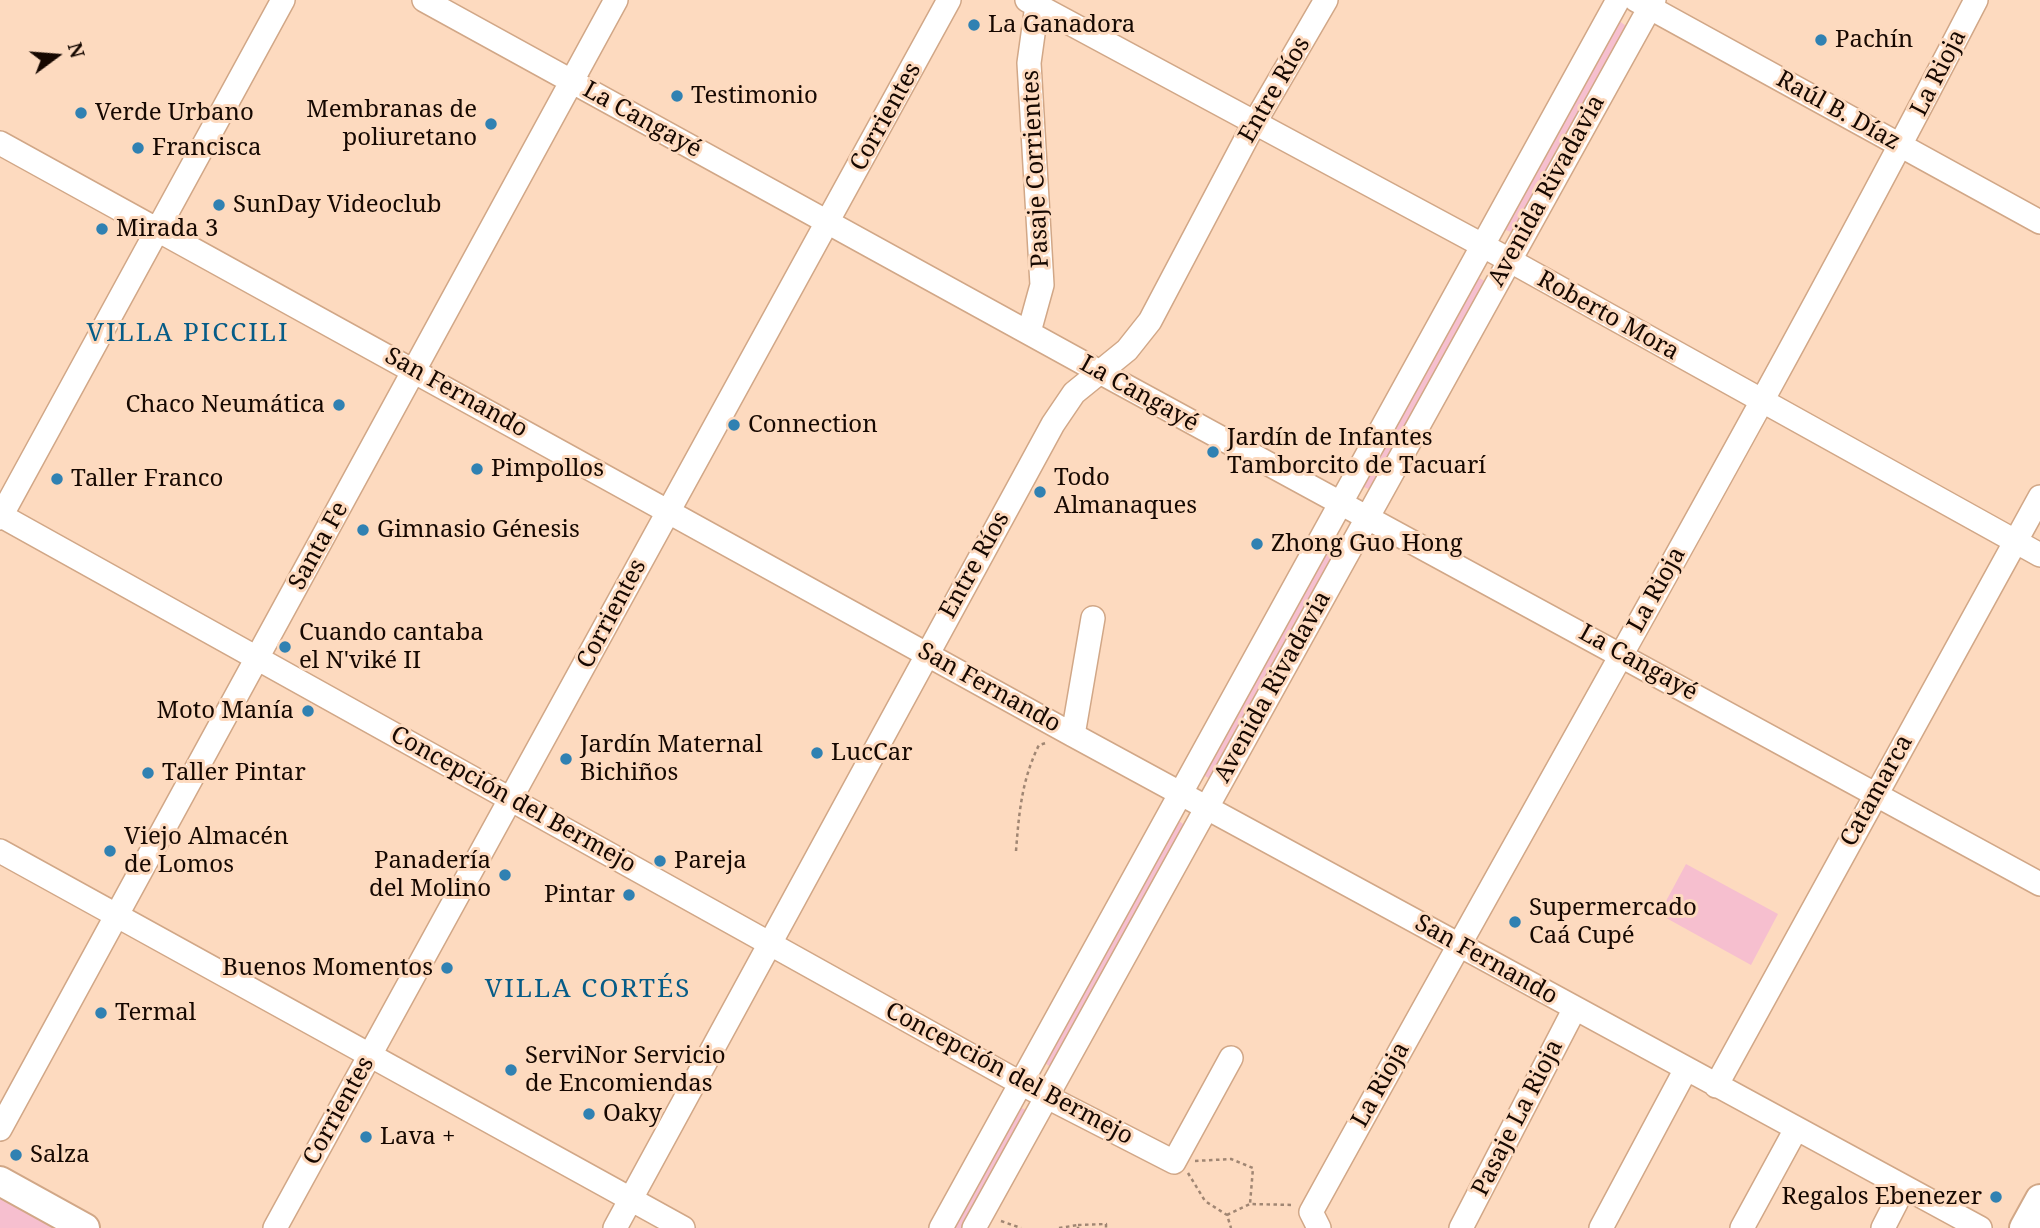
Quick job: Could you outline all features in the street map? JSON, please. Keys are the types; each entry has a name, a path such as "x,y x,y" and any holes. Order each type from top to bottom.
{"main road":[{"path":"0,1181 85,1228"},
{"path":"2024,1228 2040,1199"}],"street":[{"path":"0,517 283,0"},
{"name":"La Cangayé","path":"424,0 1338,503 1622,654 2040,884"},
{"name":"Santa Fe","path":"0,1129 616,0"},
{"name":"Corrientes","path":"275,1228 949,0"},
{"name":"Entre Ríos","path":"615,1228 1053,424 1074,393 1126,350 1150,321 1255,122 1326,0"},
{"name":"Avenida Rivadavia","path":"941,1228 1023,1084 1338,503 1618,0"},
{"name":"La Rioja","path":"1315,1220 1458,944 1622,654 1901,146 1976,0"},
{"name":"Roberto Mora","path":"1032,3 1482,245 2040,555"},
{"name":"Pasaje Corrientes","path":"1029,332 1042,285 1029,63 1032,3"},
{"name":"Avenida Rivadavia","path":"974,1228 1208,807 1647,3"},
{"name":"Raúl B. Díaz","path":"1647,3 2040,222"},
{"name":"San Fernando","path":"0,144 416,370 1073,735 1181,791 1903,1189 1980,1228"},
{"name":"Catamarca","path":"1716,1086 2040,497"},
{"name":"Concepción del Bermejo","path":"0,517 513,798 1023,1084 1174,1162"},
{"path":"1073,735 1093,618"},
{"path":"0,851 683,1228"},
{"name":"Pasaje La Rioja","path":"1461,1228 1575,1008"},
{"path":"1174,1162 1231,1058"},
{"path":"1601,1228 1686,1069"},
{"path":"1742,1228 1796,1129"},
{"path":"1883,1228 1903,1189"}],"path":[{"path":"1016,851 1019,804 1026,770 1039,745 1073,735"},
{"path":"1174,1162 1231,1159 1253,1168 1250,1204"},
{"path":"1174,1162 1189,1173 1205,1201 1227,1215 1231,1228"},
{"path":"1227,1215 1250,1204 1292,1203 1315,1220"},
{"path":"1059,1228 1106,1224 1106,1228"}],"shaded area":[{"path":"1618,20 1626,26 1511,232 1503,229"},
{"path":"1475,276 1485,281 1369,489 1361,486"},
{"path":"1329,537 1342,543 1210,779 1200,773"},
{"path":"1176,819 1186,826 1052,1066 1049,1066 1045,1063"},
{"path":"1686,864 1778,914 1751,965 1659,914"},
{"path":"1019,1107 1026,1110 1026,1115 965,1228 951,1228"},
{"path":"0,1190 70,1228 0,1228"}],"place":[{"name":"La Ganadora","path":"974,25"},
{"name":"Pachín","path":"1821,40"},
{"name":"Testimonio","path":"677,96"},
{"name":"Verde Urbano","path":"81,113"},
{"name":"Membranas de poliuretano","path":"491,124"},
{"name":"Francisca","path":"138,148"},
{"name":"SunDay Videoclub","path":"219,205"},
{"name":"Mirada 3","path":"102,229"},
{"name":"Chaco Neumática","path":"339,405"},
{"name":"Connection","path":"734,425"},
{"name":"Jardín de Infantes Tamborcito de Tacuarí","path":"1213,452"},
{"name":"Pimpollos","path":"477,469"},
{"name":"Taller Franco","path":"57,479"},
{"name":"Todo Almanaques","path":"1040,492"},
{"name":"Gimnasio Génesis","path":"363,530"},
{"name":"Zhong Guo Hong","path":"1257,544"},
{"name":"Cuando cantaba el N'viké II","path":"285,647"},
{"name":"Moto Manía","path":"308,711"},
{"name":"LucCar","path":"817,753"},
{"name":"Jardín Maternal Bichiños","path":"566,759"},
{"name":"Taller Pintar","path":"148,773"},
{"name":"Viejo Almacén de Lomos","path":"110,851"},
{"name":"Pareja","path":"660,861"},
{"name":"Panadería del Molino","path":"505,875"},
{"name":"Pintar","path":"629,895"},
{"name":"Supermercado Caá Cupé","path":"1515,922"},
{"name":"Buenos Momentos","path":"447,968"},
{"name":"Termal","path":"101,1013"},
{"name":"ServiNor Servicio de Encomiendas","path":"511,1070"},
{"name":"Oaky","path":"589,1114"},
{"name":"Lava +","path":"366,1137"},
{"name":"Salza","path":"16,1155"},
{"name":"Regalos Ebenezer","path":"1996,1197"}],"district":[{"name":"VILLA PICCILI","path":"188,334"},
{"name":"VILLA CORTÉS","path":"588,990"}]}
